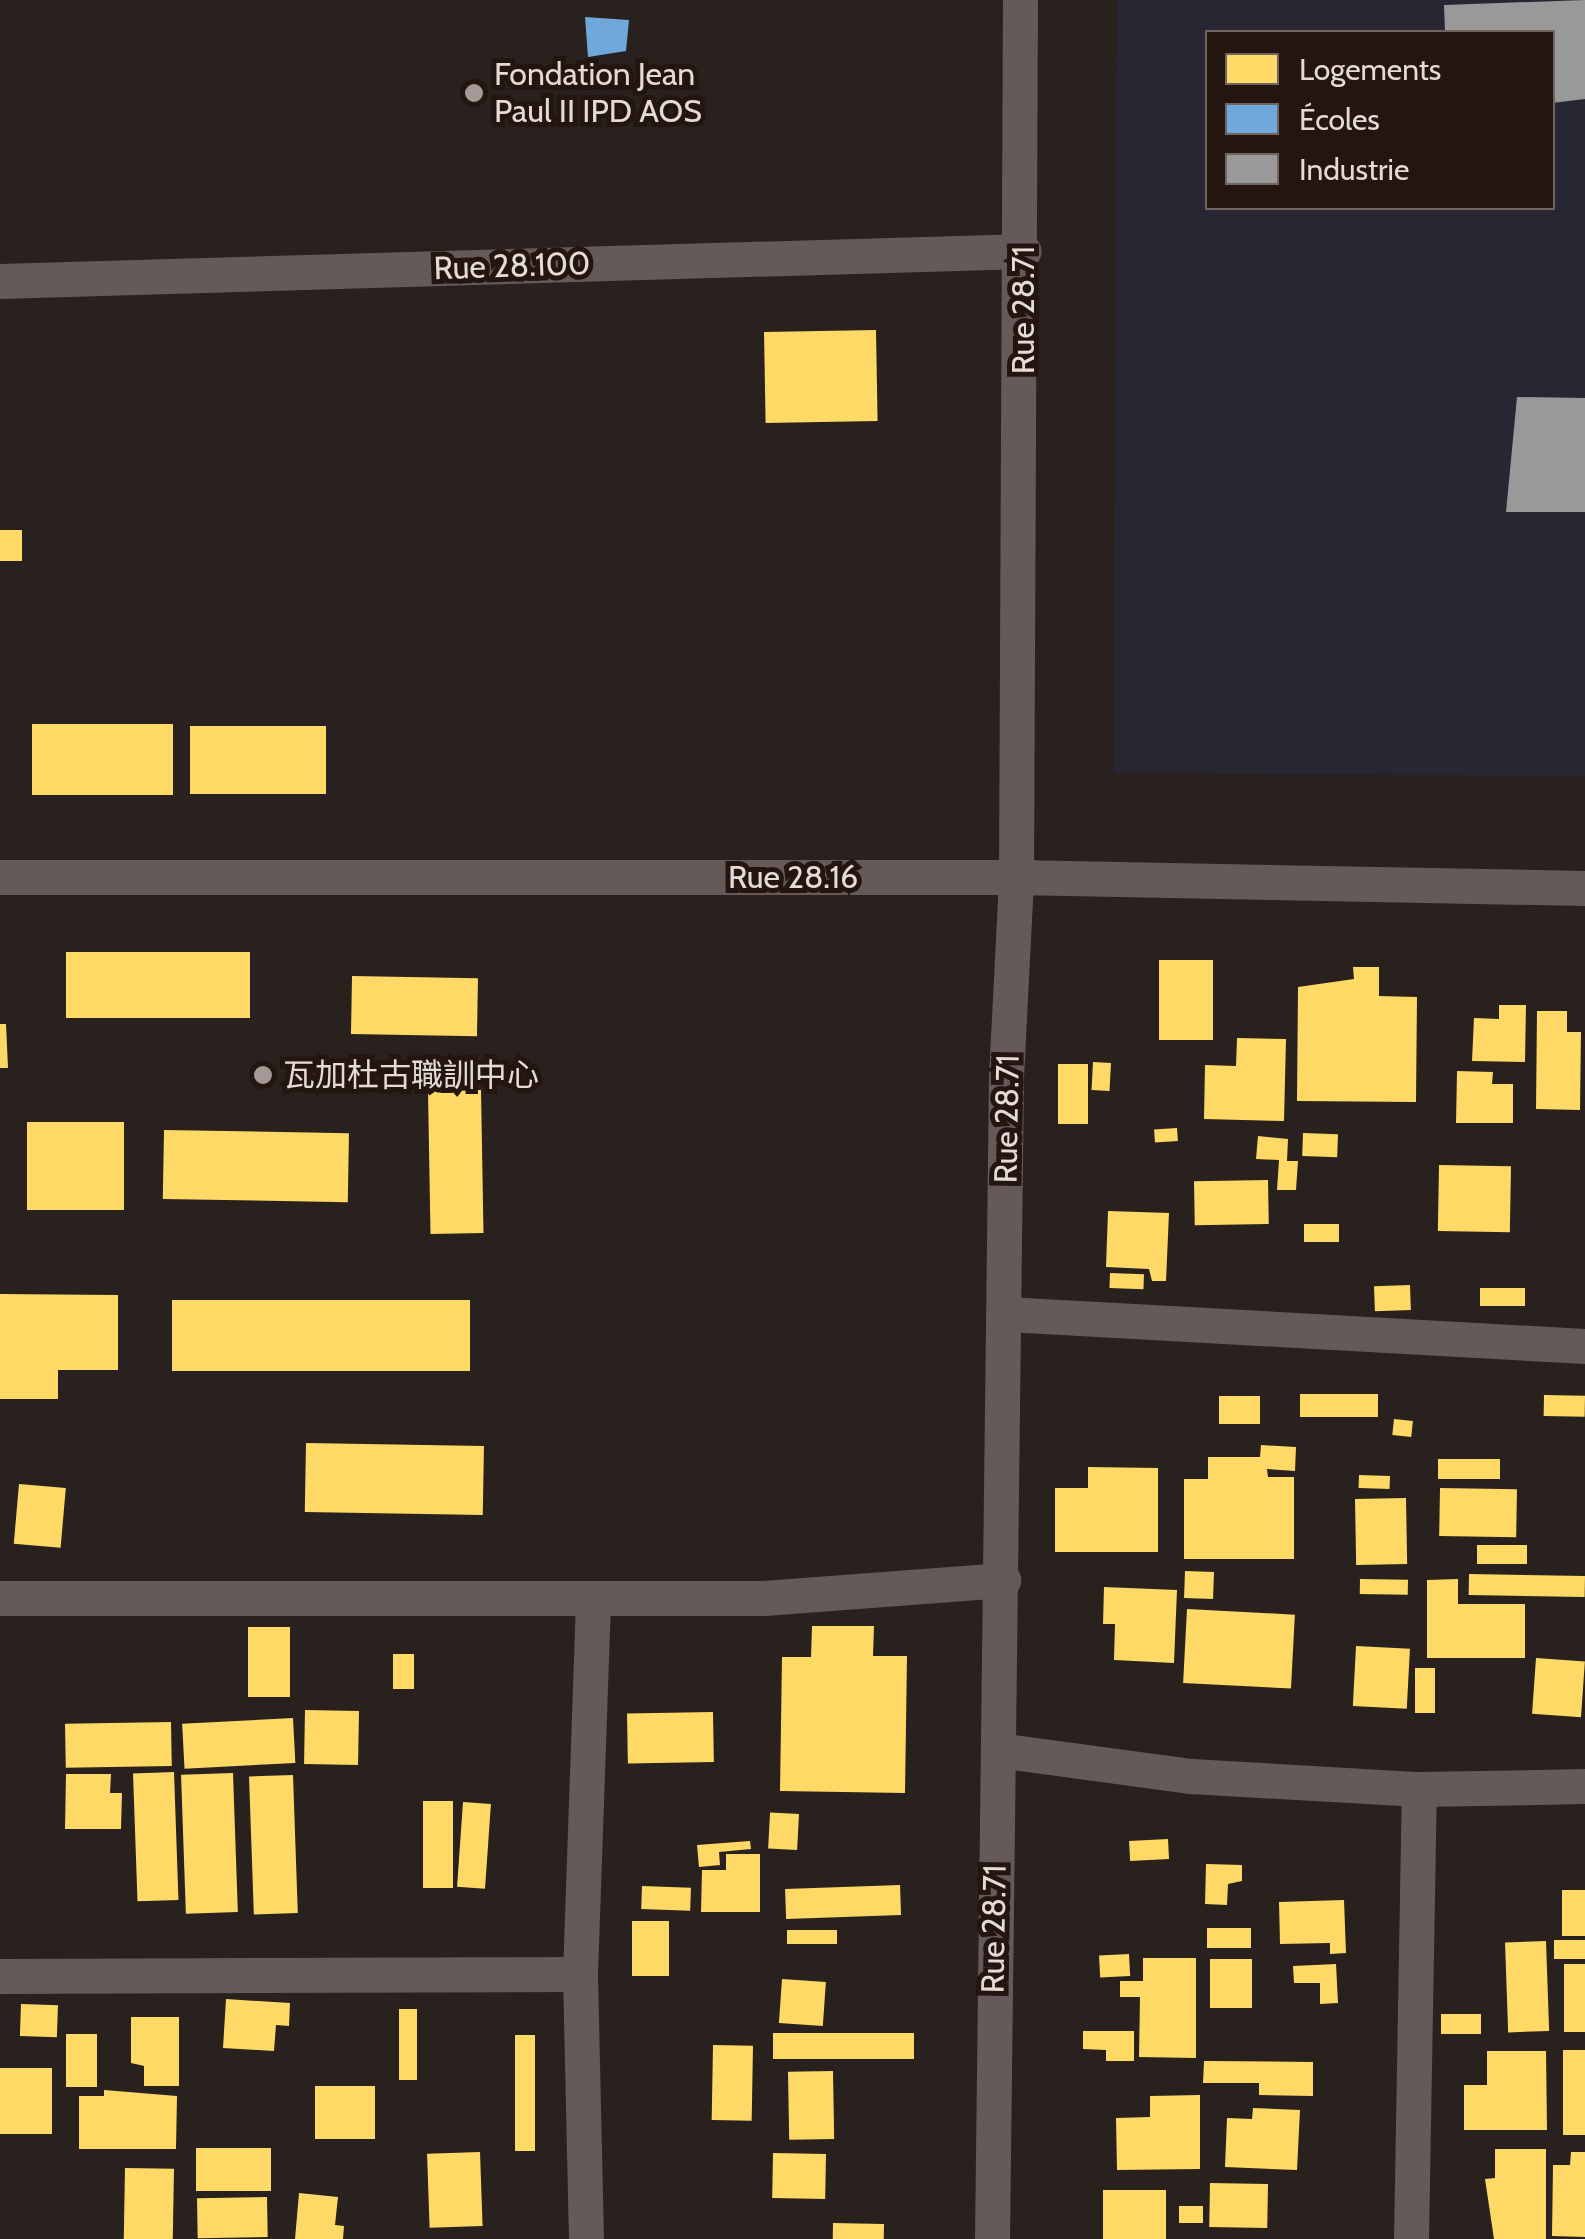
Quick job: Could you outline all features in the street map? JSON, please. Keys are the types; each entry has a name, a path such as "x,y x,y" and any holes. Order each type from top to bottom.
{"street":[{"name":"Rue 28.71","path":"992,2239 1007,1314 1006,1077 1016,877 1024,251 1020,0"},
{"name":"Rue 28.100","path":"0,280 1024,251"},
{"name":"Rue 28.16","path":"0,876 1016,877 1585,888"},
{"path":"1007,1314 1585,1346"},
{"path":"0,1598 764,1598 1003,1580"},
{"path":"586,2239 580,1974 593,1599"},
{"path":"998,1750 1190,1776 1419,1788 1585,1786"},
{"path":"1411,2239 1419,1788"},
{"path":"0,1976 580,1974"}],"shaded area":[{"path":"1117,0 1585,0 1585,776 1114,773"}],"building: Logements":[{"path":"876,330 878,421 766,423 764,332"},
{"path":"0,530 22,530 22,561 0,561"},
{"path":"32,724 173,724 173,795 32,795"},
{"path":"190,726 326,726 326,794 190,794"},
{"path":"66,952 250,952 250,1018 66,1018"},
{"path":"1159,960 1213,960 1213,1040 1159,1040"},
{"path":"1353,967 1379,967 1379,996 1417,997 1416,1102 1297,1101 1298,987 1354,979"},
{"path":"352,976 478,978 477,1036 351,1034"},
{"path":"1499,1005 1526,1005 1525,1062 1472,1061 1474,1018 1499,1019"},
{"path":"1537,1011 1567,1011 1567,1032 1581,1032 1580,1110 1536,1109"},
{"path":"0,1024 6,1024 8,1068 0,1068"},
{"path":"1237,1038 1286,1039 1284,1121 1204,1119 1205,1065 1236,1066"},
{"path":"1093,1062 1111,1063 1110,1091 1092,1090"},
{"path":"1058,1064 1088,1064 1088,1124 1058,1124"},
{"path":"1457,1071 1493,1072 1492,1084 1513,1084 1513,1123 1456,1123"},
{"path":"481,1090 483,1233 431,1234 428,1091"},
{"path":"27,1122 124,1122 124,1210 27,1210"},
{"path":"1177,1128 1178,1141 1155,1143 1154,1130"},
{"path":"164,1130 349,1133 348,1202 163,1199"},
{"path":"1303,1133 1338,1134 1337,1157 1302,1156"},
{"path":"1258,1136 1288,1139 1287,1161 1298,1161 1296,1190 1277,1190 1279,1160 1256,1159"},
{"path":"1439,1165 1511,1166 1510,1232 1438,1231"},
{"path":"1268,1180 1269,1224 1195,1225 1194,1181"},
{"path":"1108,1211 1169,1213 1166,1281 1152,1281 1149,1269 1106,1267"},
{"path":"1304,1224 1339,1224 1339,1242 1304,1242"},
{"path":"1110,1273 1144,1274 1143,1289 1109,1288"},
{"path":"1410,1285 1411,1310 1375,1311 1374,1286"},
{"path":"1480,1288 1525,1288 1525,1306 1480,1306"},
{"path":"0,1294 118,1295 118,1370 58,1370 58,1399 0,1399"},
{"path":"172,1300 470,1300 470,1371 172,1371"},
{"path":"1300,1394 1378,1394 1378,1417 1300,1417"},
{"path":"1544,1395 1585,1396 1585,1417 1544,1416"},
{"path":"1219,1396 1260,1396 1260,1424 1219,1424"},
{"path":"1394,1419 1413,1421 1411,1437 1392,1435"},
{"path":"306,1443 484,1446 483,1515 305,1512"},
{"path":"1261,1445 1296,1447 1295,1471 1267,1469 1268,1477 1294,1477 1294,1559 1184,1559 1184,1479 1208,1479 1208,1457 1260,1457"},
{"path":"1438,1459 1500,1459 1500,1479 1438,1479"},
{"path":"1088,1467 1158,1468 1158,1552 1055,1552 1055,1488 1088,1488"},
{"path":"1359,1475 1390,1476 1390,1489 1359,1488"},
{"path":"19,1484 66,1488 61,1548 14,1544"},
{"path":"1440,1488 1517,1489 1516,1537 1439,1536"},
{"path":"1406,1498 1407,1564 1356,1565 1355,1499"},
{"path":"1477,1545 1527,1545 1527,1564 1477,1564"},
{"path":"1185,1571 1214,1572 1213,1599 1184,1598"},
{"path":"1469,1574 1585,1576 1585,1597 1469,1595"},
{"path":"1360,1579 1408,1580 1408,1595 1360,1594"},
{"path":"1458,1579 1458,1604 1525,1604 1525,1658 1427,1658 1427,1580"},
{"path":"1104,1587 1177,1590 1174,1663 1114,1660 1115,1624 1103,1624"},
{"path":"1187,1609 1295,1615 1291,1689 1183,1683"},
{"path":"812,1626 874,1626 873,1656 907,1656 905,1793 780,1791 782,1657 811,1657"},
{"path":"248,1627 290,1627 290,1697 248,1697"},
{"path":"1356,1646 1410,1649 1407,1709 1353,1706"},
{"path":"393,1654 414,1654 414,1689 393,1689"},
{"path":"1536,1658 1585,1661 1581,1717 1532,1714"},
{"path":"1415,1668 1435,1668 1435,1713 1415,1713"},
{"path":"305,1710 359,1711 358,1765 304,1764"},
{"path":"713,1712 714,1762 628,1763 627,1714"},
{"path":"293,1718 295,1763 185,1769 182,1724"},
{"path":"171,1722 172,1766 66,1768 65,1724"},
{"path":"174,1772 178,1900 137,1901 133,1773"},
{"path":"233,1773 238,1912 186,1914 181,1775"},
{"path":"66,1774 111,1774 110,1793 122,1793 121,1829 65,1829"},
{"path":"293,1775 298,1913 254,1914 249,1777"},
{"path":"423,1801 453,1801 453,1888 423,1888"},
{"path":"463,1802 491,1804 485,1889 457,1887"},
{"path":"770,1812 799,1814 797,1850 768,1848"},
{"path":"1168,1839 1169,1859 1130,1861 1129,1841"},
{"path":"750,1841 751,1849 719,1852 720,1865 699,1867 697,1845"},
{"path":"726,1854 760,1854 760,1912 701,1912 702,1870 726,1870"},
{"path":"1206,1864 1242,1865 1242,1881 1228,1884 1227,1905 1205,1904"},
{"path":"900,1885 901,1915 786,1919 785,1889"},
{"path":"642,1886 691,1888 690,1911 641,1909"},
{"path":"1562,1890 1585,1890 1585,1936 1562,1936"},
{"path":"1344,1900 1346,1953 1330,1954 1330,1943 1280,1944 1279,1902"},
{"path":"632,1921 669,1921 669,1976 632,1976"},
{"path":"1207,1928 1251,1928 1251,1948 1207,1948"},
{"path":"787,1930 837,1930 837,1944 787,1944"},
{"path":"1554,1940 1585,1940 1585,1959 1554,1959"},
{"path":"1546,1941 1549,2031 1508,2032 1505,1942"},
{"path":"1129,1954 1130,1976 1100,1978 1099,1956"},
{"path":"1143,1958 1196,1958 1196,2058 1139,2057 1140,1997 1120,1997 1120,1981 1143,1981"},
{"path":"1210,1959 1252,1959 1252,2008 1210,2008"},
{"path":"1336,1964 1338,2003 1320,2004 1320,1983 1294,1983 1293,1966"},
{"path":"1564,1964 1585,1964 1585,2032 1564,2032"},
{"path":"782,1979 826,1982 823,2026 779,2023"},
{"path":"226,1999 290,2003 289,2026 276,2025 274,2051 223,2048"},
{"path":"21,2004 58,2005 57,2037 20,2036"},
{"path":"399,2009 417,2009 417,2080 399,2080"},
{"path":"1441,2014 1481,2014 1481,2034 1441,2034"},
{"path":"131,2017 179,2017 179,2086 144,2086 144,2066 131,2063"},
{"path":"1083,2031 1134,2031 1134,2061 1106,2061 1106,2050 1083,2049"},
{"path":"773,2033 914,2033 914,2059 773,2059"},
{"path":"66,2034 97,2034 97,2087 66,2087"},
{"path":"515,2035 535,2035 535,2151 515,2151"},
{"path":"713,2045 753,2046 752,2121 712,2120"},
{"path":"1563,2050 1585,2050 1585,2135 1563,2135"},
{"path":"1487,2051 1546,2051 1547,2130 1464,2130 1464,2085 1487,2085"},
{"path":"1204,2061 1313,2062 1313,2096 1259,2095 1259,2083 1203,2083"},
{"path":"0,2068 52,2068 52,2134 0,2134"},
{"path":"833,2071 834,2139 789,2140 788,2072"},
{"path":"315,2086 375,2086 375,2139 315,2139"},
{"path":"104,2090 177,2096 176,2149 79,2149 79,2096 104,2096"},
{"path":"1200,2095 1200,2169 1117,2170 1116,2118 1150,2117 1150,2096"},
{"path":"1253,2108 1300,2110 1297,2170 1225,2167 1227,2118 1252,2119"},
{"path":"196,2148 271,2148 271,2191 196,2191"},
{"path":"1495,2149 1546,2149 1546,2239 1494,2239 1485,2179 1495,2178"},
{"path":"480,2152 483,2226 430,2228 427,2154"},
{"path":"1571,2152 1585,2152 1585,2237 1552,2236 1553,2165 1570,2165"},
{"path":"773,2153 826,2154 825,2199 772,2198"},
{"path":"125,2168 174,2169 173,2239 124,2239"},
{"path":"1210,2183 1268,2184 1267,2228 1209,2227"},
{"path":"1103,2190 1166,2190 1166,2239 1103,2239"},
{"path":"299,2193 338,2197 335,2225 344,2226 343,2239 295,2239"},
{"path":"267,2197 268,2237 198,2238 197,2198"},
{"path":"1179,2206 1203,2206 1203,2223 1179,2223"},
{"path":"833,2223 884,2224 884,2239 833,2239"}],"building: Écoles":[{"path":"585,17 629,20 626,51 588,57"}],"building: Industrie":[{"path":"1585,0 1585,99 1555,103 1555,30 1445,30 1444,5"},
{"path":"1517,397 1585,398 1585,512 1506,512"}],"place":[{"name":"Fondation Jean Paul II IPD AOS","path":"474,93"},
{"name":"瓦加杜古職訓中心","path":"263,1075"}]}
